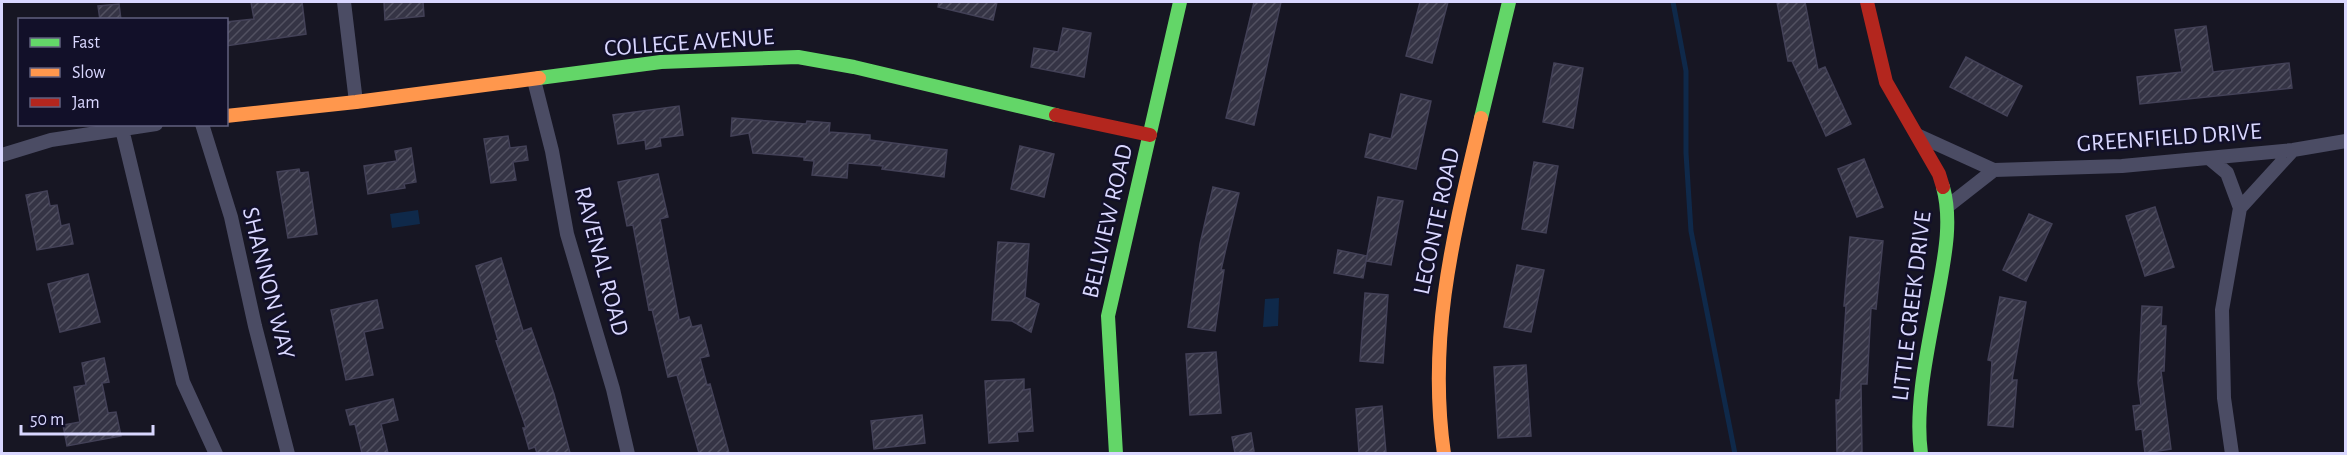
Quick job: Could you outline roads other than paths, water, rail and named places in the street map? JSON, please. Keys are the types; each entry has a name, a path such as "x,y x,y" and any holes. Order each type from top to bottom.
{"street":[{"path":"344,2 356,102"},
{"name":"BELLVIEW ROAD","path":"1116,453 1108,316 1180,2"},
{"name":"LECONTE ROAD","path":"1444,453 1439,430 1436,368 1441,306 1452,244 1509,2"},
{"name":"LITTLE CREEK DRIVE","path":"1866,2 1886,82 1940,174 1948,207 1945,256 1924,372 1919,440 1921,453"},
{"name":"COLLEGE AVENUE","path":"228,116 534,80 661,62 798,57 854,67 1015,107 1150,135"},
{"name":"RAVENAL ROAD","path":"534,80 552,151 567,234 613,388 628,453"},
{"path":"2,155 51,140 142,126"},
{"name":"SHANNON WAY","path":"203,126 231,217 255,326 288,453"},
{"path":"122,129 183,382 216,453"},
{"name":"GREENFIELD DRIVE","path":"1917,135 1994,170 2122,166 2293,150 2346,141"},
{"path":"2240,208 2293,150"},
{"path":"2209,158 2227,173 2240,208 2222,310 2224,398 2232,453"},
{"path":"1948,207 1994,170"}],"water":[{"path":"418,210 420,224 392,228 390,214"},
{"path":"1279,298 1278,326 1263,327 1265,299"}],"waterway":[{"path":"1673,2 1686,71 1686,153 1691,231 1735,454"}]}
